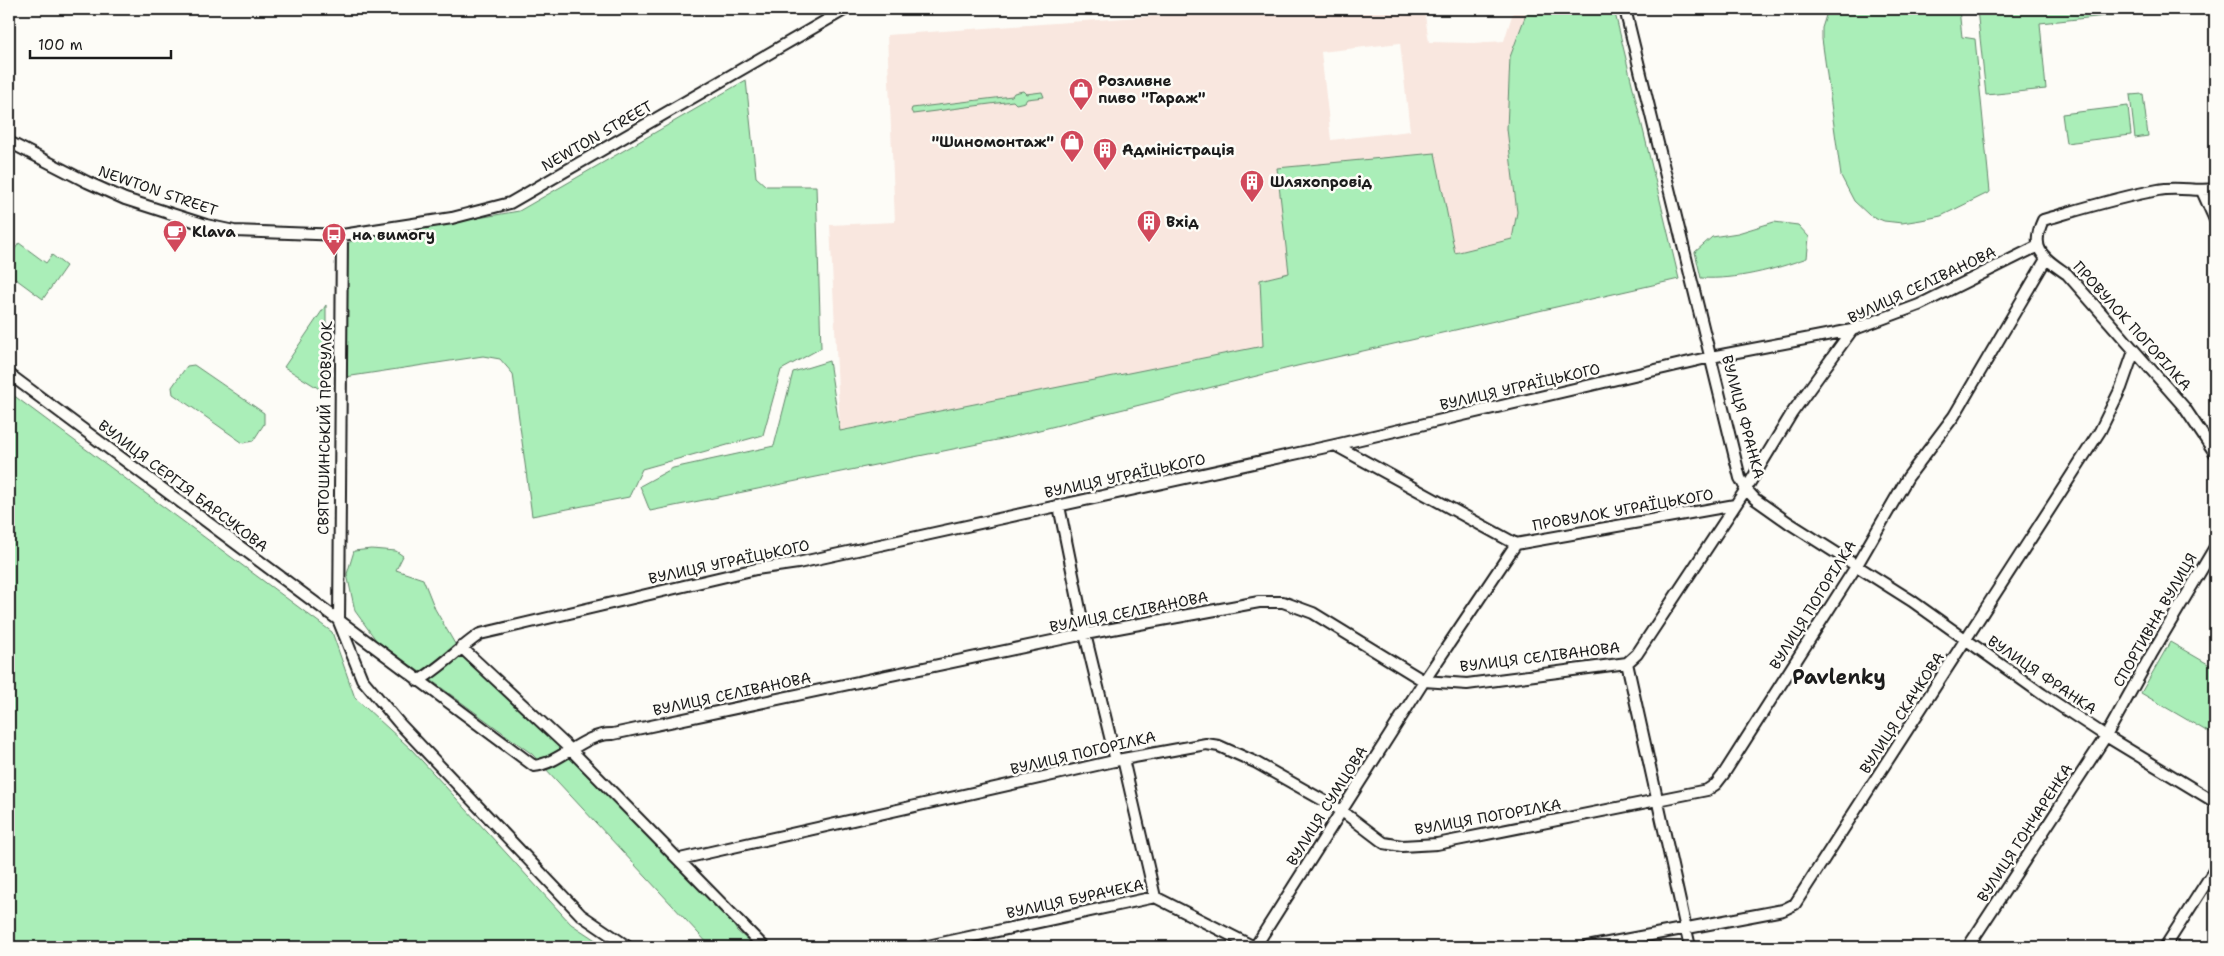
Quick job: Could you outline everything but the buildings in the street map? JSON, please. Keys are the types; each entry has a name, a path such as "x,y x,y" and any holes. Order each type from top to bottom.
{"street":[{"name":"NEWTON STREET","path":"9,142 87,182 126,199 206,225 234,231 342,235 452,218 510,203 846,9"},
{"name":"ВУЛИЦЯ ФРАНКА","path":"1625,9 1740,478 1746,489 1756,499 1789,523 1912,601 1966,641 2106,736 2215,802"},
{"path":"2038,246 2036,235 2043,220 2158,190 2179,188 2202,191 2215,189"},
{"path":"2202,191 2215,220"},
{"name":"СВЯТОШИНСЬКИЙ ПРОВУЛОК","path":"339,622 342,235"},
{"name":"ПРОВУЛОК ПОГОРІЛКА","path":"2038,246 2046,259 2067,274 2184,407 2215,453"},
{"name":"ВУЛИЦЯ СЕЛІВАНОВА","path":"534,766 543,765 570,749 604,734 623,732 1085,634 1259,602 1283,602 1313,613 1424,681 1467,684 1627,663 1638,654 1746,489 1792,413 1852,330 1919,305 2038,246"},
{"name":"ВУЛИЦЯ ПОГОРІЛКА","path":"680,859 1173,748 1206,744 1219,746 1255,762 1342,812 1384,843 1421,847 1707,790 1716,784 1858,565 1908,477 1954,416 2046,259"},
{"name":"ВУЛИЦЯ УГРАЇЦЬКОГО","path":"418,681 433,672 461,647 480,634 495,630 756,569 798,563 984,522 998,517 1059,506 1334,445 1711,357 1852,330"},
{"name":"ВУЛИЦЯ СКАЧКОВА","path":"1587,947 1783,910 1795,904 2100,431 2121,388 2134,351"},
{"name":"ВУЛИЦЯ СЕРГІЯ БАРСУКОВА","path":"9,374 534,766"},
{"name":"ПРОВУЛОК УГРАЇЦЬКОГО","path":"1334,445 1516,544 1735,505"},
{"path":"1059,506 1085,634 1156,897"},
{"name":"ПРОВУЛОК УГРАЇЦЬКОГО","path":"1424,681 1516,544"},
{"name":"СПОРТИВНА ВУЛИЦЯ","path":"2106,736 2215,547"},
{"path":"339,622 362,679 398,723 581,915 628,947"},
{"path":"461,647 570,749 680,859 764,947"},
{"path":"1627,663 1690,947"},
{"name":"ВУЛИЦЯ СУМЦОВА","path":"1254,947 1424,681"},
{"name":"ВУЛИЦЯ ГОНЧАРЕНКА","path":"1968,947 2106,736"},
{"path":"2165,947 2215,870"},
{"name":"ВУЛИЦЯ БУРАЧЕКА","path":"923,947 1156,897 1254,947"}],"shaded area":[{"path":"1167,9 1424,9 1429,42 1473,43 1504,41 1514,9 1528,9 1510,57 1507,129 1517,212 1512,239 1455,254 1277,168 1289,273 1260,280 1263,346 840,431 830,225 895,222 887,35 1167,15","holes":["1400,43 1410,131 1331,140 1321,52"]}],"green space":[{"path":"1528,9 1614,9 1679,279 1297,366 1007,438 650,511 640,486 673,468 774,446 793,372 829,361 840,431 1263,346 1260,280 1289,273 1277,168 1435,153 1455,253 1512,239 1517,212 1507,129 1510,57"},
{"path":"1828,9 1959,9 1962,37 1975,39 1990,192 1941,216 1902,223 1884,221 1869,215 1854,201 1841,176 1822,39 1822,28"},
{"path":"1977,9 2151,9 2152,11 2040,23 2046,89 1986,95"},
{"path":"746,80 756,177 766,186 816,186 821,348 781,370 763,435 642,469 629,497 532,516 513,374 500,359 483,356 345,377 346,244 356,239 519,211"},
{"path":"1023,91 1026,94 1042,92 1044,97 1027,99 1025,102 1016,104 1013,101 913,114 911,111 912,108 1012,96 1014,93"},
{"path":"2143,94 2148,136 2135,138 2130,95"},
{"path":"2128,106 2131,135 2066,143 2062,114"},
{"path":"1774,222 1798,225 1809,237 1807,258 1741,276 1701,278 1695,252 1712,237 1738,233"},
{"path":"19,243 46,263 52,255 66,266 43,299 9,274 9,258"},
{"path":"326,305 326,393 284,367"},
{"path":"194,365 264,413 264,424 253,441 243,443 173,394 172,387 187,366"},
{"path":"9,392 332,632 355,698 412,750 571,924 606,947 9,947"},
{"path":"371,549 396,551 403,556 396,570 423,579 435,609 455,644 524,705 728,916 737,931 756,947 711,947 532,754 376,640 355,611 347,574 354,551"},
{"path":"2170,642 2215,668 2215,736 2141,693"}],"place":[{"name":"Розливне пиво \"Гараж\"","path":"1081,111"},
{"name":"\"Шиномонтаж\"","path":"1072,163"},
{"name":"Адміністрація","path":"1105,171"},
{"name":"Шляхопровід","path":"1252,203"},
{"name":"Вхід","path":"1149,243"},
{"name":"Klava","path":"175,253"},
{"name":"на вимогу","path":"334,256"}],"district":[{"name":"Pavlenky","path":"1839,677"}]}
